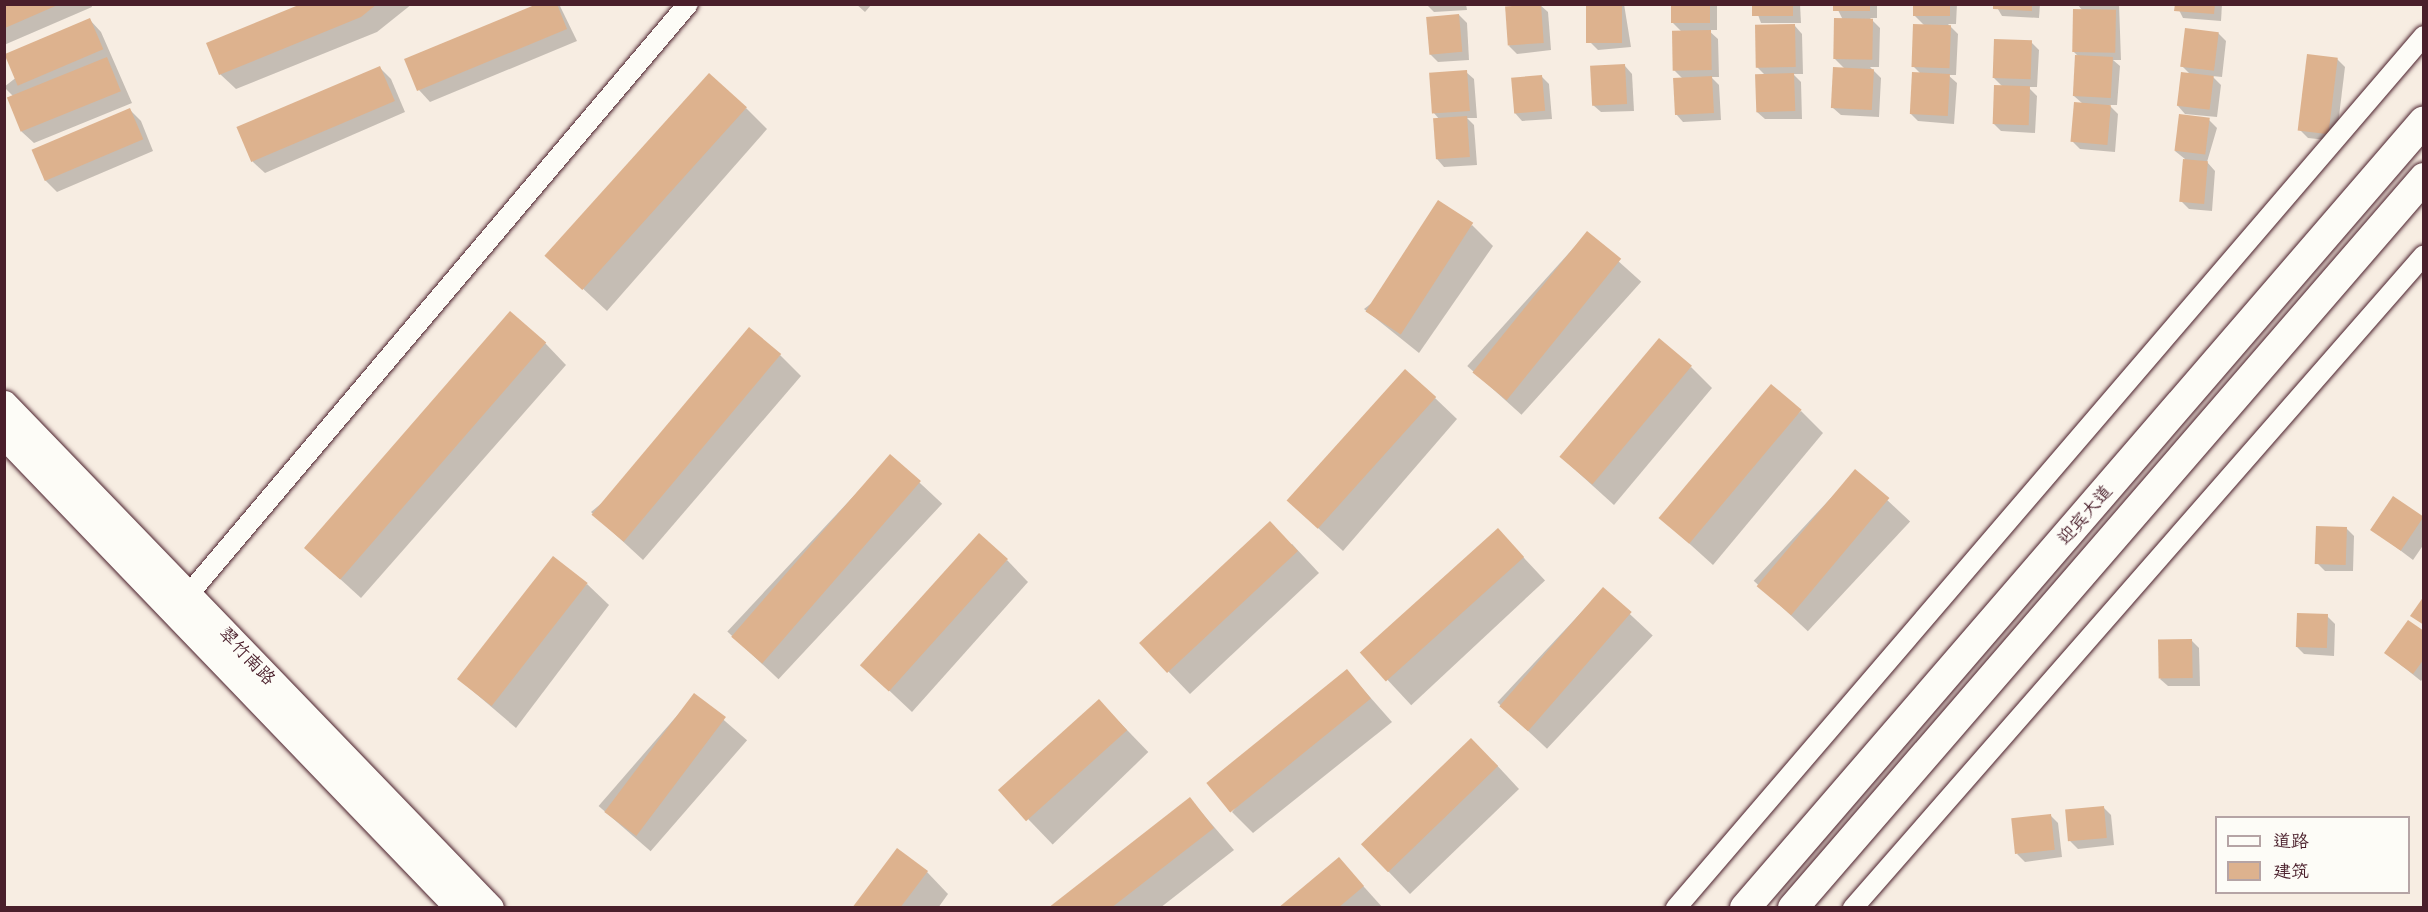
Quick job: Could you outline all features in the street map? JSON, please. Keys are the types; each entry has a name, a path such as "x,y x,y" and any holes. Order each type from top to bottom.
{"main road":[{"name":"迎宾大道","path":"1745,908 2424,121"},
{"name":"迎宾大道","path":"1793,908 2424,178"},
{"name":"翠竹南路","path":"4,404 490,908"},
{"name":"翠竹南路","path":"4,435 459,908"}],"street":[{"path":"188,595 688,4"},
{"path":"1676,908 2424,36"},
{"path":"1853,908 2424,255"}],"building":[{"path":"5,4 60,4 5,28"},
{"path":"301,4 377,4 361,17 219,75 206,43"},
{"path":"537,4 557,4 567,29 417,91 404,59"},
{"path":"1541,4 1544,43 1508,45 1505,7"},
{"path":"1586,4 1622,4 1622,43 1586,43"},
{"path":"1671,4 1710,4 1710,23 1671,23"},
{"path":"1833,4 1870,4 1870,11 1833,11"},
{"path":"1913,4 1950,4 1950,16 1913,16"},
{"path":"1993,4 2032,4 2032,11 1993,9"},
{"path":"2175,4 2215,4 2214,14 2174,11"},
{"path":"1752,5 1793,5 1793,16 1752,16"},
{"path":"2073,9 2116,10 2115,53 2072,52"},
{"path":"1459,14 1462,52 1429,55 1426,17"},
{"path":"90,18 103,49 18,86 4,54"},
{"path":"1834,18 1873,19 1872,60 1833,59"},
{"path":"1795,24 1796,67 1756,68 1755,25"},
{"path":"1913,24 1951,25 1949,68 1911,67"},
{"path":"2185,28 2219,32 2214,71 2180,67"},
{"path":"1711,30 1712,70 1673,71 1672,31"},
{"path":"1994,39 2032,40 2031,79 1993,78"},
{"path":"2307,54 2338,58 2328,134 2298,130"},
{"path":"2075,55 2113,57 2111,98 2073,96"},
{"path":"107,57 121,91 21,132 7,97"},
{"path":"1625,64 1627,104 1592,106 1590,66"},
{"path":"380,66 395,101 251,162 236,127"},
{"path":"1833,67 1874,69 1872,110 1831,108"},
{"path":"1467,70 1470,111 1432,114 1429,73"},
{"path":"1912,72 1950,74 1948,116 1910,114"},
{"path":"2181,72 2214,76 2210,110 2177,106"},
{"path":"709,73 747,107 582,290 544,256"},
{"path":"1794,73 1795,111 1756,112 1755,74"},
{"path":"1542,75 1545,111 1514,114 1511,78"},
{"path":"1712,76 1714,113 1675,115 1673,78"},
{"path":"1994,85 2030,86 2029,125 1993,124"},
{"path":"2074,102 2111,105 2107,145 2071,142"},
{"path":"130,108 143,139 45,181 32,150"},
{"path":"2179,114 2210,118 2205,155 2174,151"},
{"path":"1467,116 1470,157 1436,159 1433,118"},
{"path":"2183,159 2208,161 2204,204 2179,202"},
{"path":"1438,200 1473,223 1401,334 1366,312"},
{"path":"1587,231 1621,259 1507,400 1472,372"},
{"path":"510,311 546,342 340,579 304,548"},
{"path":"749,327 781,354 624,542 592,515"},
{"path":"1659,338 1692,366 1592,484 1559,457"},
{"path":"1405,369 1436,397 1318,529 1287,501"},
{"path":"1771,384 1802,410 1689,544 1659,518"},
{"path":"890,454 921,481 762,664 731,637"},
{"path":"1855,469 1889,498 1791,615 1757,586"},
{"path":"2393,496 2424,517 2401,551 2370,530"},
{"path":"1270,521 1298,551 1167,673 1139,643"},
{"path":"2316,526 2347,527 2346,565 2315,564"},
{"path":"1498,528 1524,557 1386,681 1360,652"},
{"path":"979,533 1008,559 889,691 860,665"},
{"path":"553,556 588,583 492,706 457,679"},
{"path":"1603,587 1632,612 1528,731 1499,706"},
{"path":"2424,596 2424,625 2410,616"},
{"path":"2297,613 2328,614 2327,648 2296,647"},
{"path":"2408,620 2424,631 2424,659 2413,674 2384,653"},
{"path":"2192,639 2193,678 2159,679 2158,640"},
{"path":"1347,669 1371,699 1230,812 1206,783"},
{"path":"694,693 726,717 636,836 604,812"},
{"path":"1099,699 1127,730 1026,821 998,790"},
{"path":"1471,738 1498,766 1388,872 1361,844"},
{"path":"1190,797 1214,828 1111,908 1048,908"},
{"path":"2104,806 2107,838 2068,841 2065,809"},
{"path":"2051,814 2055,850 2015,854 2011,818"},
{"path":"897,848 928,871 900,908 852,908"},
{"path":"1339,857 1364,886 1338,908 1278,908"}]}
